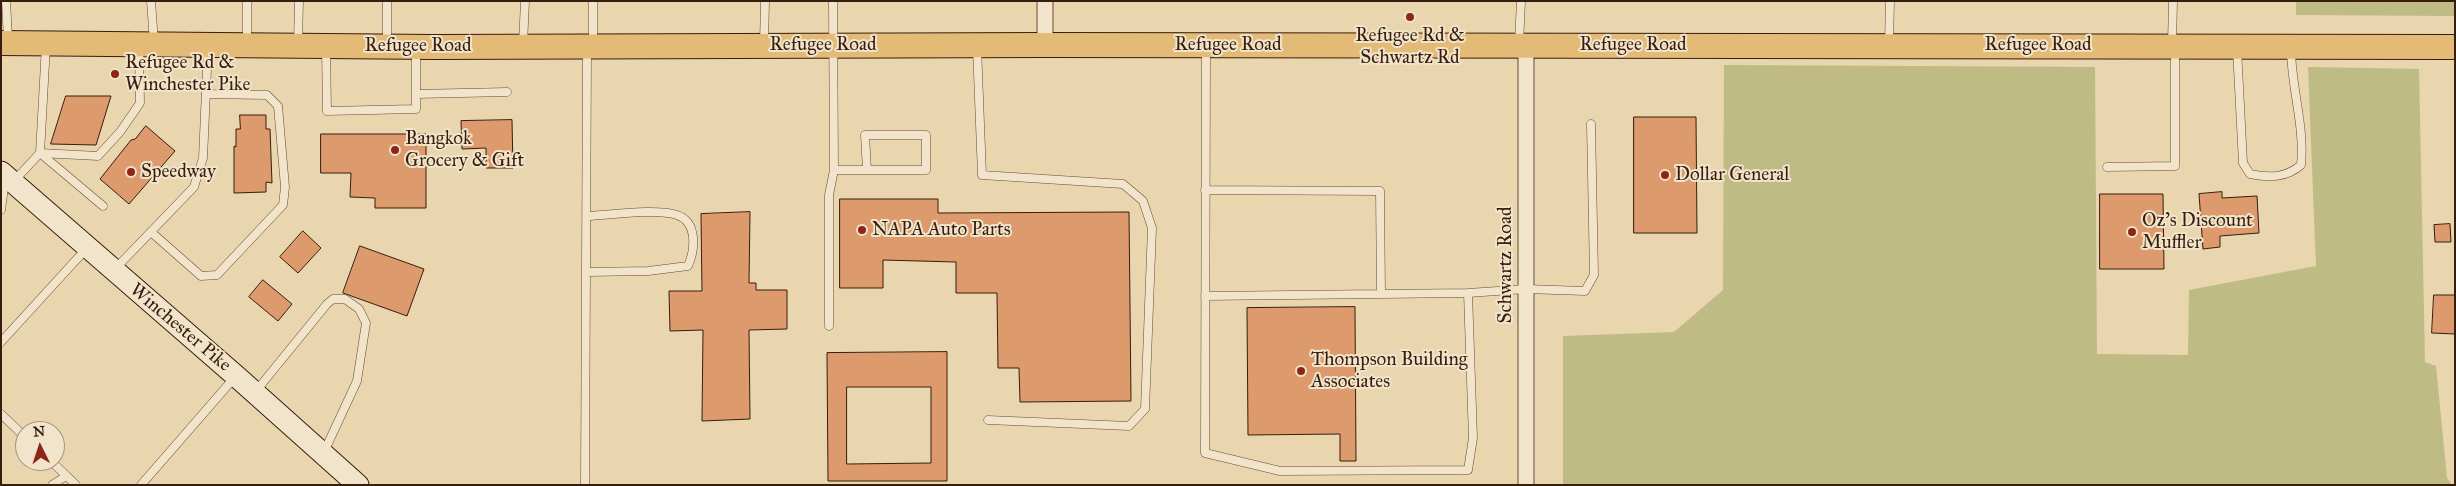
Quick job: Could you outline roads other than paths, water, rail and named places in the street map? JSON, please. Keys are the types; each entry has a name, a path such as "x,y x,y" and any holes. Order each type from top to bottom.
{"main road":[{"name":"Refugee Road","path":"4,48 46,43 298,46 1890,45 2455,47"},
{"name":"Winchester Pike","path":"6,177 255,392 358,485"}],"street":[{"path":"1045,1 1046,45"},
{"name":"Schwartz Road","path":"1523,45 1526,485"}],"lane":[{"path":"4,48 6,1"},
{"path":"1,210 6,177 40,153 98,156 120,132 140,103 151,1"},
{"path":"246,45 247,1"},
{"path":"298,46 299,1"},
{"path":"387,1 387,46"},
{"path":"523,46 525,1"},
{"path":"585,485 586,272 590,46 593,1"},
{"path":"764,46 766,1"},
{"path":"829,326 829,195 834,170 833,1"},
{"path":"1521,1 1523,45"},
{"path":"1890,1 1890,45"},
{"path":"2108,167 2175,166 2173,1"},
{"path":"40,153 46,43"},
{"path":"113,270 194,187 203,158 208,45"},
{"path":"976,45 982,175 1123,184 1143,201 1152,228 1145,409 1129,426 988,420"},
{"path":"1206,45 1205,453 1280,471 1468,470 1473,438 1468,293"},
{"path":"326,46 327,111 416,109 416,46"},
{"path":"2237,46 2244,163 2250,174 2268,177 2292,173 2300,165 2303,146 2291,71 2291,46"},
{"path":"416,94 507,92"},
{"path":"151,232 201,276 217,275 283,205 285,187 278,106 267,96 206,94"},
{"path":"1205,296 1468,293 1526,289 1585,290 1594,275 1591,124"},
{"path":"834,170 867,170 926,170 926,134 865,135 867,170"},
{"path":"40,153 103,206"},
{"path":"1206,190 1380,191 1381,294"},
{"path":"586,272 672,269 688,266 694,253 694,237 691,229 687,222 678,215 664,213 587,216"},
{"path":"1,342 87,247"},
{"path":"255,392 326,304 333,299 345,300 358,310 366,323 357,381 323,453"},
{"path":"141,485 236,376"},
{"path":"1,414 15,427"},
{"path":"61,471 76,485"},
{"path":"52,485 66,476"}],"place":[{"name":"Refugee Rd & Schwartz Rd","path":"1410,17"},
{"name":"Refugee Rd & Winchester Pike","path":"115,74"},
{"name":"Bangkok Grocery & Gift","path":"395,150"},
{"name":"Speedway","path":"131,172"},
{"name":"Dollar General","path":"1665,175"},
{"name":"NAPA Auto Parts","path":"862,230"},
{"name":"Oz's Discount Muffler","path":"2132,232"},
{"name":"Thompson Building Associates","path":"1301,371"}]}
